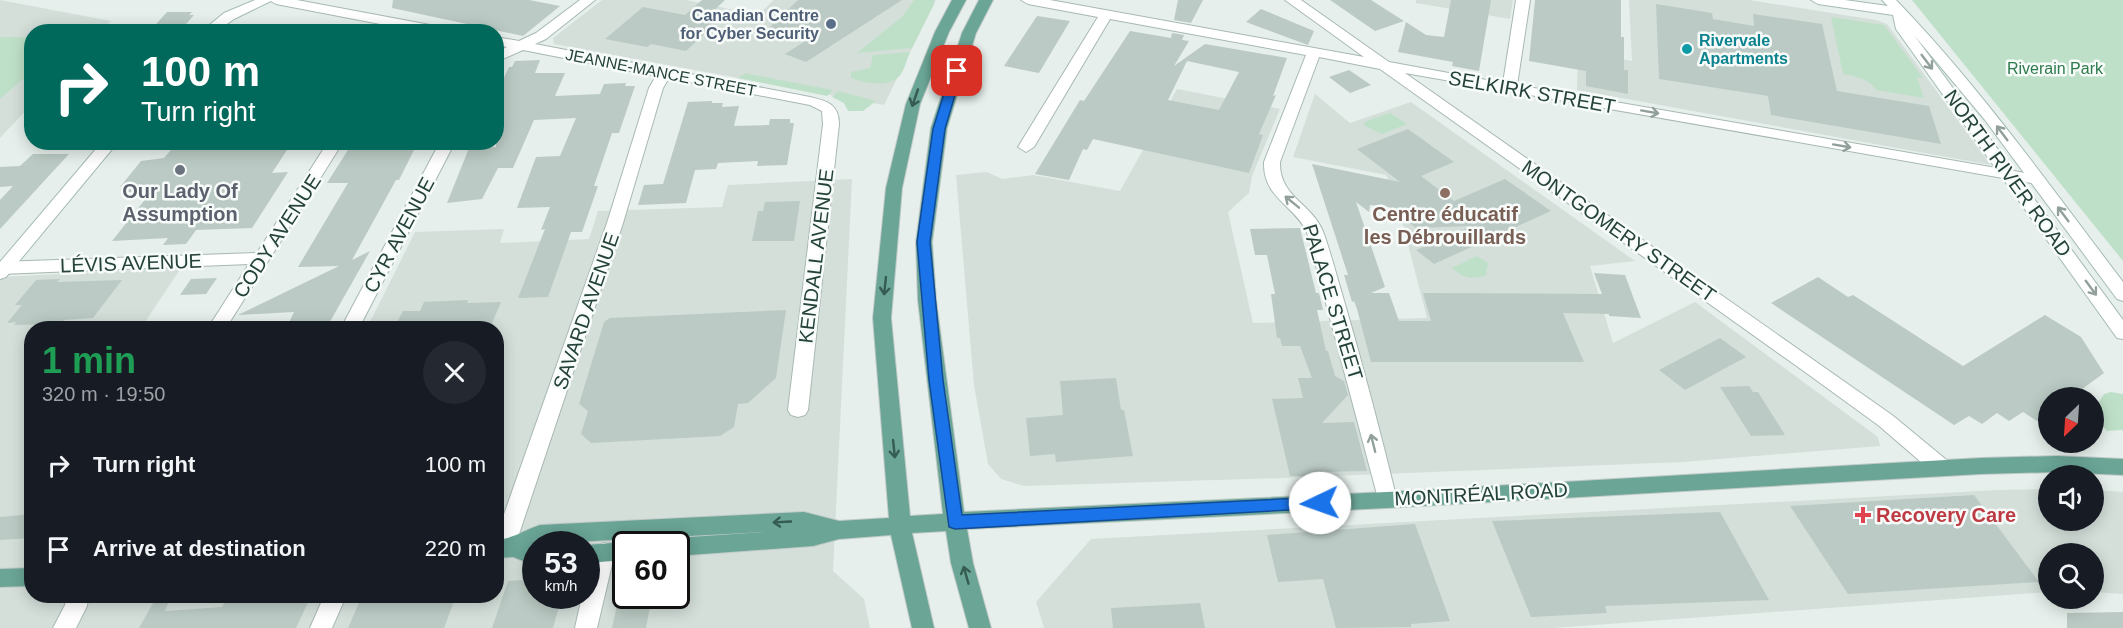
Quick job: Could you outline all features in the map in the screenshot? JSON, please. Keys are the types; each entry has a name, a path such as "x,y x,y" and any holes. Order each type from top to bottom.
{"main road":[{"path":"923,628 900,526 882,318 894,188 913,104 942,32 959,0"},
{"path":"980,628 962,563 955,522 938,400 927,300 924,242 939,129 969,33 986,0"},
{"name":"MONTRÉAL ROAD","path":"690,546 813,537 839,530 955,522 1942,468 2057,464 2123,467"},
{"name":"MONTRÉAL ROAD","path":"504,549 540,534 618,529 804,520 839,530"},
{"path":"504,549 522,554"},
{"path":"0,579 24,578"}],"street":[{"path":"218,24 229,16 266,0"},
{"path":"276,0 389,24"},
{"path":"504,54 541,36 588,0"},
{"name":"SELKIRK STREET","path":"1028,0 1082,5 1106,14 1509,88 2037,179"},
{"path":"1509,88 1523,0"},
{"path":"1818,0 1894,6"},
{"name":"MONTGOMERY STREET","path":"1297,1 1830,380 1885,420 1942,468"},
{"name":"NORTH RIVER ROAD","path":"1894,6 1901,26 2123,333"},
{"name":"NORTH RIVER ROAD","path":"1894,6 1915,27 1983,108 2123,295"},
{"path":"1026,147 1106,14"},
{"name":"JEANNE-MANCE STREET","path":"504,43 665,72 825,105"},
{"name":"PALACE STREET","path":"1314,52 1272,162 1272,177 1278,191 1307,216 1315,232 1355,372 1387,500"},
{"name":"SAVARD AVENUE","path":"504,549 615,223 656,88 665,72"},
{"name":"KENDALL AVENUE","path":"798,410 832,114 825,105"},
{"path":"1,270 104,150"},
{"name":"CODY AVENUE","path":"222,321 331,150"},
{"name":"CYR AVENUE","path":"354,321 443,150"},
{"name":"LÉVIS AVENUE","path":"1,270 262,258"},
{"path":"586,628 605,552"},
{"path":"64,628 76,603"},
{"path":"321,628 332,603"}],"shaded area":[{"path":"0,0 111,21 108,24 24,24 24,112 0,138"},
{"path":"602,0 686,0 758,15 774,0 936,0 884,105 554,44 553,38"},
{"path":"1416,0 1513,0 1510,19 1416,3"},
{"path":"1629,0 1749,0 1876,20 1887,24 1991,165 1577,90 1578,52 1632,61"},
{"path":"1177,89 1280,109 1252,176 1249,193 1228,212 1253,323 1427,318 1394,190 1386,175 1293,157 1315,94 1350,123 1411,102 1635,261 1590,266 1613,343 1695,302 1878,437 1880,446 1683,462 1283,478 1024,486 1001,479 988,464 974,385 956,175 987,172 1002,179 1033,175 1120,191"},
{"path":"852,179 833,571 864,599 870,628 0,628 0,277 181,268 146,321 24,321 24,603 504,603 504,321 370,321 415,232 504,229 500,243 589,239 598,211 722,207 728,185"},
{"path":"2038,489 2038,531 2104,531 2104,491 2123,492 2123,594 2104,593 2104,543 2038,543 2038,593 1553,628 1044,628 1036,602 1091,539"}],"green space":[{"path":"914,0 934,0 934,4 912,48 857,53 903,16"},
{"name":"Riverain Park","path":"1912,0 2123,0 2123,261"},
{"path":"1831,17 1884,25 1923,78 1917,77 1924,98 1876,90 1866,81 1843,74"},
{"path":"0,37 24,37 24,78 0,99"},
{"path":"910,52 901,74 891,82 877,84 851,78 851,72 870,68 873,55"},
{"path":"746,73 833,90 827,96 738,78"},
{"path":"838,91 876,101 863,111 848,111 844,103 832,97"},
{"path":"1390,113 1407,124 1382,134 1363,125 1367,121"},
{"path":"1477,256 1488,263 1486,275 1468,277 1452,268"},
{"path":"2111,392 2123,394 2123,430 2107,431 2104,428 2104,394"}],"building":[{"path":"393,0 529,0 560,6 523,36 504,32 504,24 467,24 392,8"},
{"path":"702,0 725,0 705,19 718,21 686,51 605,39 643,7 685,15"},
{"name":"Canadian Centre for Cyber Security","path":"798,0 902,0 806,62 785,54 813,36 769,28"},
{"path":"1178,0 1203,0 1191,23 1174,20"},
{"path":"1330,0 1371,0 1404,21 1375,31"},
{"path":"1451,0 1491,0 1479,71 1452,66 1453,62 1398,52 1406,22 1426,35 1444,37"},
{"path":"1535,0 1621,0 1621,37 1624,37 1624,70 1628,70 1628,94 1586,86 1586,71 1529,61"},
{"path":"1656,4 1712,13 1713,19 1754,26 1753,14 1822,24 1837,91 1929,106 1941,144 1771,115 1768,96 1659,79"},
{"path":"1261,9 1314,31 1308,45 1246,22"},
{"path":"167,12 192,12 189,15 194,15 186,24 156,24"},
{"path":"1037,16 1070,21 1039,73 1004,66"},
{"path":"1130,31 1171,38 1172,33 1184,35 1182,40 1189,41 1174,66 1205,44 1287,58 1273,96 1276,95 1259,134 1263,135 1249,173 1093,139 1087,150 1083,149 1069,180 1035,174 1080,100 1084,101","holes":["1187,61 1239,72 1219,110 1168,100"]},
{"path":"540,60 535,73 565,73 555,96 600,94 604,84 626,83 625,86 635,86 619,133 612,133 594,186 598,186 582,232 571,232 548,297 518,298 545,229 541,230 550,207 517,208 536,157 560,156 576,118 534,120 513,168 498,168 482,199 447,203 468,150 504,150 504,78 515,61"},
{"path":"1349,70 1371,85 1350,93 1329,77"},
{"path":"712,101 712,103 723,103 722,107 739,106 734,126 769,125 770,119 790,119 790,123 794,123 787,165 757,166 758,161 718,163 716,169 695,170 686,203 638,205 644,185 663,184 688,102"},
{"path":"1408,129 1454,162 1421,176 1454,201 1505,179 1551,211 1434,264 1416,250 1472,226 1416,228 1389,207 1370,205 1369,212 1356,202 1385,287 1371,293 1389,293 1399,321 1431,321 1423,293 1602,294 1594,273 1625,275 1641,318 1609,316 1609,314 1563,313 1584,362 1371,362 1357,309 1354,301 1352,302 1344,275 1348,275 1312,164 1400,182 1357,149"},
{"path":"171,150 287,150 272,173 288,172 252,228 196,230 186,244 163,245 168,238 112,241 151,192 123,192 125,190 120,190 122,187 120,187 141,161 164,158"},
{"path":"348,150 414,150 352,260 370,251 330,321 290,321 294,312 238,315 339,266 298,267 348,183 327,183"},
{"path":"33,154 69,154 0,229 0,200 13,186 0,187 0,167 20,166"},
{"path":"800,201 794,241 752,241 758,211 763,211 765,202"},
{"path":"1300,228 1316,293 1319,293 1323,310 1317,310 1326,351 1328,351 1335,376 1344,381 1348,395 1322,423 1354,422 1367,471 1319,472 1319,476 1290,476 1272,399 1303,398 1298,378 1312,378 1300,346 1282,346 1280,338 1277,338 1271,294 1275,294 1267,255 1255,255 1250,229"},
{"path":"1818,277 1848,297 1853,295 1963,366 2045,315 2081,337 2104,373 2085,387 2038,387 2037,421 2023,412 2009,421 1997,413 1982,424 1969,416 1954,425 1771,303"},
{"path":"217,278 206,294 180,295 191,279"},
{"path":"60,279 57,282 122,280 93,318 24,321 24,325 14,325 16,322 7,323 22,305 15,305 36,280"},
{"path":"468,300 467,303 501,302 493,321 398,321 403,311 420,311 424,302"},
{"path":"786,310 776,378 748,403 738,404 734,427 720,436 591,443 581,434 588,411 579,404 604,322 610,318"},
{"path":"1720,338 1746,357 1685,390 1659,370"},
{"path":"1116,378 1121,410 1124,410 1133,456 1056,462 1055,454 1030,456 1026,418 1063,415 1060,381"},
{"path":"1749,386 1753,392 1758,392 1785,435 1751,436 1720,387"},
{"path":"1974,495 2038,582 1848,594 1790,506"},
{"path":"1720,512 1769,600 1605,606 1607,613 1531,617 1492,521"},
{"path":"24,515 24,538 0,540 0,517"},
{"path":"1415,524 1450,621 1411,624 1411,627 1336,628 1323,579 1278,582 1267,535"},
{"path":"522,580 522,609 558,609 553,628 492,628 501,603 504,603 504,593 508,581"},
{"path":"153,603 168,603 165,611 222,607 224,603 308,603 296,628 139,628"},
{"path":"359,603 453,603 444,628 348,628"},
{"path":"1200,603 1205,628 1113,628 1111,608"},
{"path":"616,609 650,609 646,628 612,628"},
{"path":"2123,612 2123,628 2067,628 2067,613"}],"place":[{"name":"Canadian Centre for Cyber Security","path":"831,24"},
{"name":"Rivervale Apartments","path":"1687,49"},
{"name":"Our Lady Of Assumption","path":"180,170"},
{"name":"Centre éducatif les Débrouillards","path":"1445,193"},
{"name":"Recovery Care","path":"1863,515"}],"route":[{"path":"957,71 939,129 932,165 924,242 927,300 938,400 955,522 1015,517 1320,503"}]}
